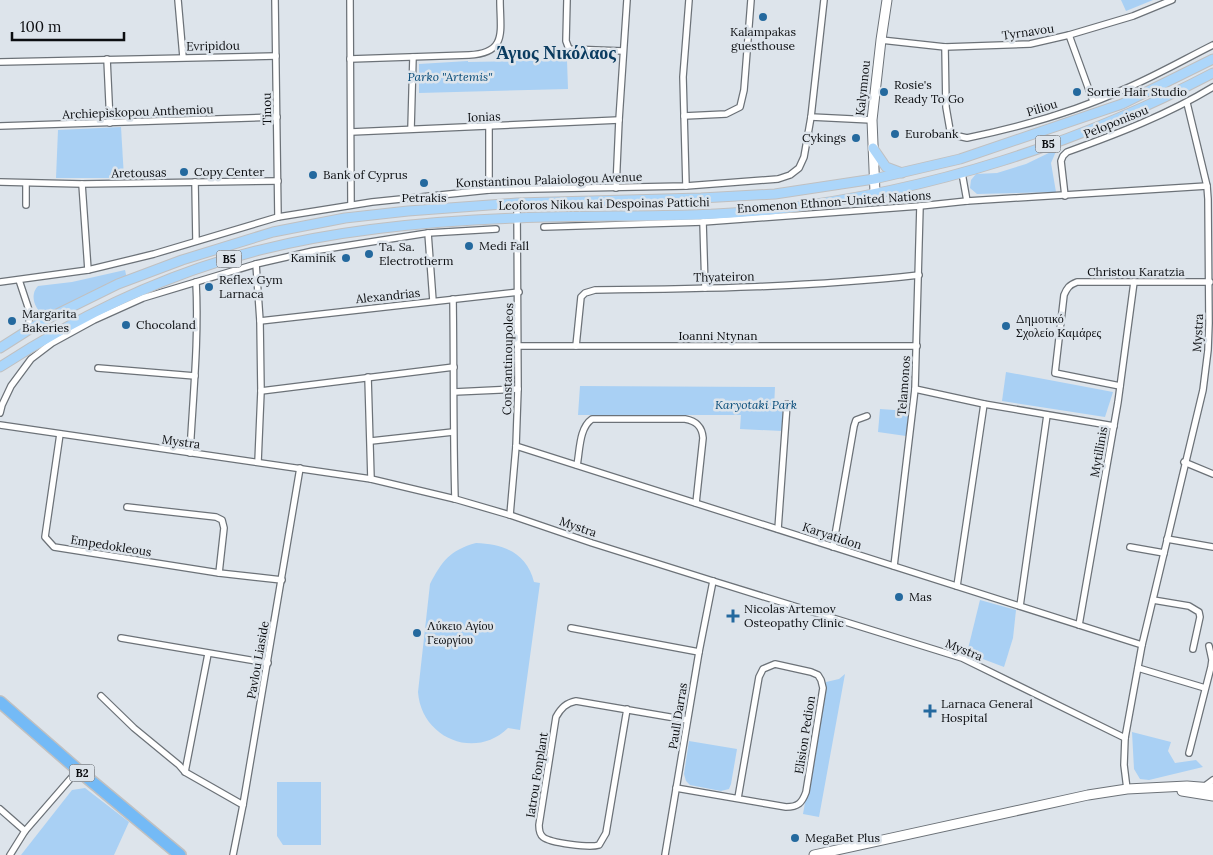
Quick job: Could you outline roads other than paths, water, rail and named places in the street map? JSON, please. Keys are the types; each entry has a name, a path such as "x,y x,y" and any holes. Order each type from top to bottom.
{"highway":[{"name":"B2","path":"0,702 180,855"}],"main road":[{"name":"Leoforos Nikou kai Despoinas Pattichi","path":"0,348 41,322 118,284 182,260 273,232 345,218 447,208 517,203 775,194 874,179 968,157 1122,104 1213,59"},
{"name":"Leoforos Nikou kai Despoinas Pattichi","path":"0,366 61,329 110,304 188,272 259,250 353,231 408,224 518,218 704,215 777,209 876,194 1003,162 1129,114 1213,73"},
{"path":"873,148 886,166 902,173"}],"street":[{"path":"178,0 183,57"},
{"name":"Tinou","path":"275,0 278,218"},
{"path":"350,0 351,205"},
{"path":"350,60 479,55 486,53 492,50 500,41 500,0"},
{"path":"567,0 566,41 569,49 623,51"},
{"path":"616,188 627,0"},
{"path":"686,186 683,77 689,0"},
{"path":"684,116 726,114 740,107 744,90 751,0"},
{"path":"824,0 811,117 872,120"},
{"name":"Kalymnou","path":"876,194 872,120 887,0"},
{"name":"Tyrnavou","path":"881,40 945,47 1030,44 1070,35 1133,16 1172,0"},
{"path":"1070,35 1093,102"},
{"name":"Piliou","path":"945,47 946,107 950,130 958,136 967,138 1046,118 1093,102 1127,88 1213,45"},
{"name":"Evripidou","path":"0,62 276,56"},
{"path":"411,129 413,57"},
{"path":"107,59 110,123"},
{"name":"Peloponisou","path":"1065,196 1061,161 1067,152 1129,129 1187,103 1213,87"},
{"name":"Mystra","path":"1127,789 1124,765 1125,738 1142,645 1210,350 1207,186 1187,103"},
{"name":"Archiepiskopou Anthemiou","path":"0,126 277,117"},
{"name":"Konstantinou Palaiologou Avenue","path":"0,282 88,270 278,218 351,205 489,190 686,186 778,179 790,175 799,168 804,157 811,117"},
{"name":"Ionias","path":"351,132 619,120"},
{"path":"489,126 489,190"},
{"path":"962,173 967,201"},
{"name":"Aretousas","path":"0,182 82,184 278,181"},
{"path":"195,182 196,241"},
{"path":"26,183 26,205"},
{"path":"82,184 88,270"},
{"name":"Enomenon Ethnon-United Nations","path":"544,227 704,222 967,201 1207,186"},
{"name":"Constantinoupoleos","path":"510,515 516,446 519,346 517,203"},
{"name":"Telamonos","path":"894,566 915,389 920,206"},
{"path":"704,222 705,288"},
{"path":"0,413 11,386 31,359 52,343 94,320 143,298 256,264 312,251 428,233 496,229"},
{"path":"428,233 433,301"},
{"path":"256,264 260,321 261,392 258,462"},
{"name":"Thyateiron","path":"576,346 581,297 585,293 594,290 817,285 919,275"},
{"path":"19,280 30,313 28,330"},
{"path":"190,453 195,376 196,282"},
{"name":"Christou Karatzia","path":"1120,386 1055,374 1066,289 1077,282 1210,282"},
{"name":"Mytillinis","path":"1079,625 1114,426 1134,282"},
{"name":"Alexandrias","path":"260,321 518,292"},
{"path":"453,299 455,499"},
{"path":"30,313 41,322"},
{"name":"Ioanni Ntynan","path":"519,346 917,346"},
{"path":"261,392 454,367"},
{"path":"98,368 195,376"},
{"path":"368,377 372,478"},
{"path":"454,392 518,389"},
{"path":"915,389 984,404 1114,426"},
{"path":"778,529 788,404"},
{"path":"957,586 984,404"},
{"path":"1020,606 1047,414"},
{"path":"833,547 854,426 856,420 867,416"},
{"path":"577,465 583,428 592,418 692,420 702,430 703,438 696,503"},
{"name":"Mystra","path":"0,425 372,478 455,499 962,658 1125,738"},
{"path":"371,441 453,432"},
{"name":"Empedokleous","path":"60,434 45,537 54,547 219,573 282,580"},
{"name":"Karyatidon","path":"516,446 1142,645"},
{"path":"1184,462 1213,474"},
{"name":"Pavlou Liaside","path":"232,855 243,805 268,663 300,468"},
{"path":"127,507 216,517 222,520 224,528 219,573"},
{"path":"1167,539 1213,547"},
{"path":"1130,547 1164,553"},
{"name":"Paull Darras","path":"665,855 687,720 713,581"},
{"path":"1153,600 1189,606 1199,612 1200,617 1193,649"},
{"path":"571,628 699,652"},
{"path":"121,638 268,663"},
{"path":"1189,753 1212,660 1209,646"},
{"path":"185,772 208,654"},
{"name":"Elision Pedion","path":"676,788 786,807 794,807 800,804 803,800 823,688 818,675 775,664 763,669 759,677 738,798"},
{"path":"1138,668 1205,688"},
{"path":"101,696 134,728 185,772 243,805"},
{"name":"Iatrou Fonplant","path":"627,709 604,839 599,845 587,846 552,840 542,836 539,832 539,825 556,717 563,706 576,701 627,709 687,720"},
{"path":"10,855 25,831 78,770"},
{"path":"814,855 1088,795 1127,789 1209,787 1213,780"},
{"path":"1162,788 1213,796"},
{"path":"0,809 25,831"}],"place":[{"name":"Kalampakas guesthouse","path":"763,17"},
{"name":"Rosie's Ready To Go","path":"884,92"},
{"name":"Sortie Hair Studio","path":"1077,92"},
{"name":"Eurobank","path":"895,134"},
{"name":"Cykings","path":"856,138"},
{"name":"Copy Center","path":"184,172"},
{"name":"Bank of Cyprus","path":"313,175"},
{"name":"Petrakis","path":"424,183"},
{"name":"Medi Fall","path":"469,246"},
{"name":"Ta. Sa. Electrotherm","path":"369,254"},
{"name":"Kaminik","path":"346,258"},
{"name":"Reflex Gym Larnaca","path":"209,287"},
{"name":"Margarita Bakeries","path":"12,321"},
{"name":"Chocoland","path":"126,325"},
{"name":"Δημοτικό Σχολείο Καμάρες","path":"1006,326"},
{"name":"Mas","path":"899,597"},
{"name":"Nicolas Artemov Osteopathy Clinic","path":"733,616"},
{"name":"Λύκειο Αγίου Γεωργίου","path":"417,633"},
{"name":"Larnaca General Hospital","path":"930,711"},
{"name":"MegaBet Plus","path":"795,838"}],"district":[{"name":"Άγιος Νικόλαος","path":"556,53"}],"park label":[{"name":"Parko \"Artemis\"","path":"450,77"},
{"name":"Karyotaki Park","path":"756,405"}]}
